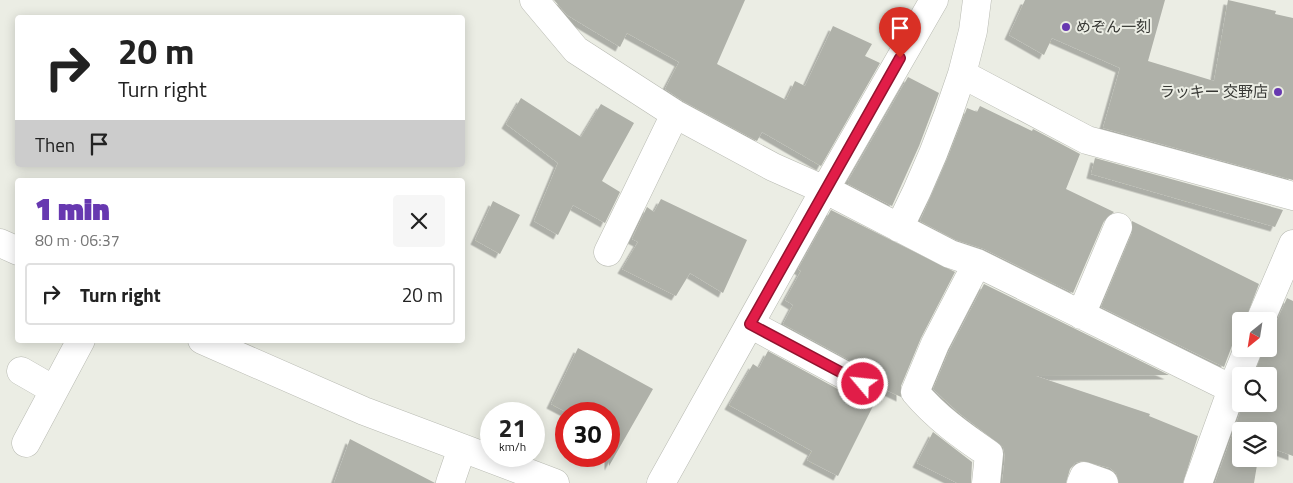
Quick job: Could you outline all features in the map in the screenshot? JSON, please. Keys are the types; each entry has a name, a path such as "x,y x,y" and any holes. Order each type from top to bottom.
{"street":[{"path":"534,0 576,50 675,114 773,167 824,190 950,254 977,263 1232,388 1198,483"},
{"path":"661,483 824,190 934,0"},
{"path":"899,228 920,187 944,131 962,74 973,31 978,0"},
{"path":"962,74 1087,140 1293,196"},
{"path":"608,252 675,114"},
{"path":"1081,314 1118,227"},
{"path":"0,243 15,250"},
{"path":"1264,312 1293,244"},
{"path":"977,263 935,344 915,392 930,410 954,430 989,454 986,483"},
{"path":"750,324 863,384"},
{"path":"26,443 78,343"},
{"path":"209,343 364,411 555,483"},
{"path":"21,370 54,390"},
{"path":"450,483 462,448"},
{"path":"1081,483 1084,476 1104,483"}],"building":[{"path":"554,0 745,0 717,64 786,100 795,81 805,86 833,26 872,44 865,56 880,63 821,166 762,132 757,141 683,101 665,89 679,62 627,33 620,47 567,15"},
{"path":"1025,0 1165,0 1148,61 1214,81 1228,0 1276,11 1275,14 1293,18 1293,180 1103,128 1120,68 1052,38 1044,55 1009,35"},
{"path":"908,77 939,93 919,146 892,206 848,184 848,181"},
{"path":"521,98 581,137 601,104 634,123 602,181 620,192 605,223 573,205 558,235 534,221 558,163 506,124"},
{"path":"980,106 1032,131 1033,129 1080,154 1066,189 1114,212 1104,221 1073,293 984,249 956,240 920,221 967,108 977,112"},
{"path":"1095,158 1283,210 1275,227 1091,174"},
{"path":"661,199 747,240 723,293 690,273 676,296 622,269 638,242 632,239 647,207 654,212"},
{"path":"493,201 520,215 500,254 475,240"},
{"path":"831,210 955,272 921,338 901,386 901,397 882,388 838,476 807,460 812,451 729,405 753,364 759,368 768,351 856,399 864,401 871,398 877,392 879,384 871,372 783,324 793,305 785,300 801,271 798,269"},
{"path":"1132,221 1259,284 1248,312 1232,312 1232,346 1224,367 1101,307 1132,233"},
{"path":"984,284 1169,375 1036,376 1150,414 1149,416 1198,436 1183,483 1119,483 1116,473 1110,468 1082,461 1075,463 1070,469 1066,483 1002,483 1005,456 1003,447 959,413 933,389 949,351"},
{"path":"1287,298 1293,301 1293,456 1277,450 1277,422 1237,422 1240,412 1277,412 1277,367 1257,367 1260,358 1278,358 1278,318"},
{"path":"578,348 653,389 620,447 620,402 555,402 555,406 551,404"},
{"path":"933,432 972,462 971,483 957,483 917,463"},
{"path":"1232,435 1232,467 1257,467 1254,483 1215,483"},
{"path":"350,439 435,483 334,483"}],"place":[{"name":"めぞん一刻","path":"1066,27"},
{"name":"ラッキー 交野店","path":"1278,92"}],"route":[{"path":"863,384 750,324 900,58"}]}
